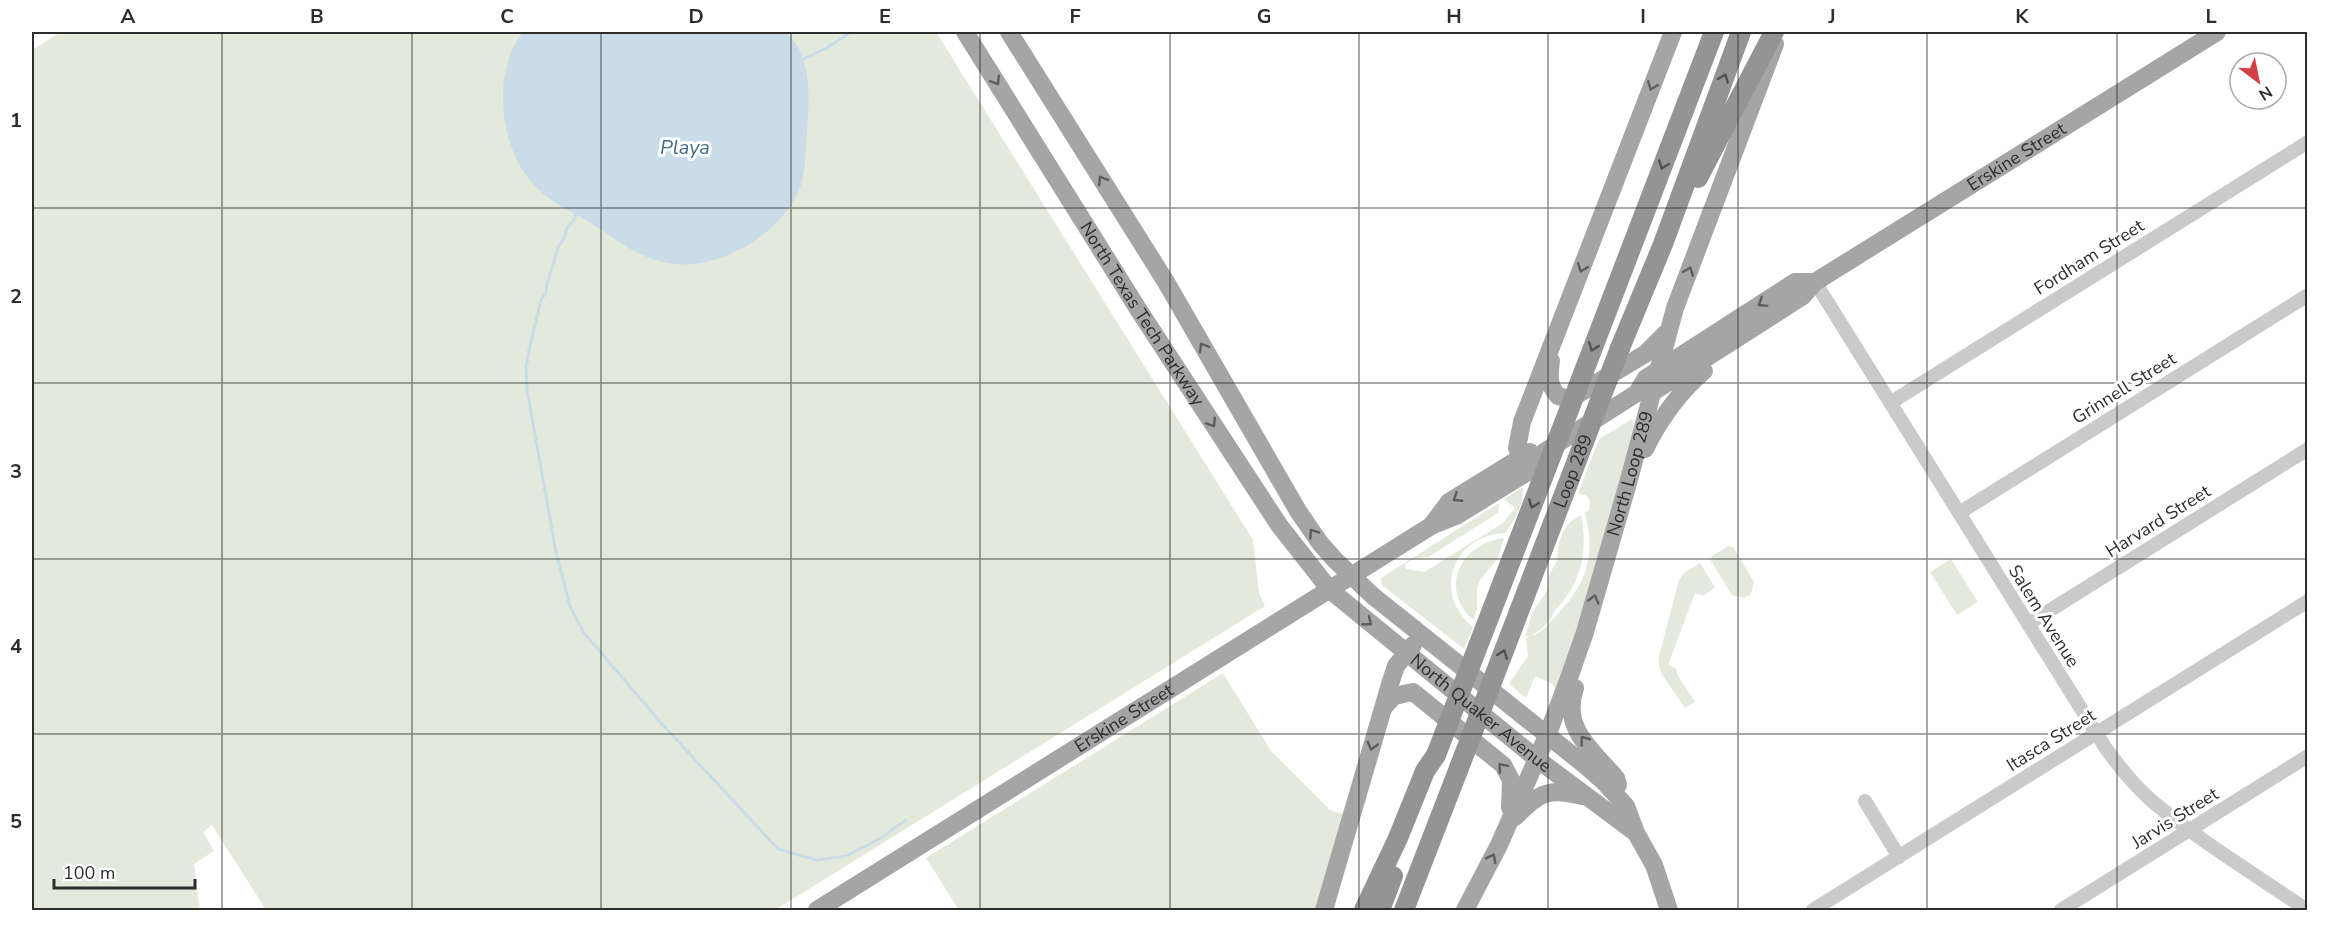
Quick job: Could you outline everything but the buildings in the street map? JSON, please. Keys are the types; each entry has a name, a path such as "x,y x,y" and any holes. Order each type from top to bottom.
{"highway":[{"name":"Loop 289","path":"1380,910 1431,779 1437,755 1714,32"},
{"name":"Loop 289","path":"1404,910 1620,348 1663,244 1741,32"},
{"path":"1663,244 1774,32"},
{"path":"1364,910 1398,838 1425,771 1437,755"}],"main road":[{"name":"North Texas Tech Parkway","path":"965,32 1132,300 1279,525 1330,590"},
{"name":"North Texas Tech Parkway","path":"1009,32 1166,282 1298,511 1320,543 1352,576"},
{"path":"1521,457 1517,445 1522,422 1673,32"},
{"path":"1658,371 1675,308 1780,32"},
{"name":"Erskine Street","path":"817,910 1431,526 1456,516 1541,458 1803,297 1815,282 2217,32"},
{"name":"Erskine Street","path":"1645,393 1646,378 1796,282 1815,282"},
{"path":"1675,308 1679,328 1686,334 1695,337 1715,333"},
{"path":"1628,483 1658,424 1679,394 1760,324"},
{"path":"1554,342 1549,380 1558,396 1570,399 1646,354 1669,328"},
{"name":"North Loop 289","path":"1465,910 1509,822 1547,736 1585,632 1628,483 1645,393"},
{"name":"Erskine Street","path":"1431,526 1449,502 1521,457 1530,452 1541,458"},
{"name":"North Quaker Avenue","path":"1352,576 1603,781 1626,806 1636,833 1654,865 1669,910"},
{"name":"North Quaker Avenue","path":"1330,590 1537,759 1636,833"},
{"path":"1585,632 1585,658 1570,701 1571,717 1580,736 1616,778 1626,806"},
{"path":"1324,910 1396,666 1423,635"},
{"path":"1384,707 1394,696 1413,692 1503,765 1511,780 1509,822"},
{"path":"1509,822 1543,793 1553,790 1588,798"}],"street":[{"name":"Fordham Street","path":"1890,403 2307,141"},
{"name":"Salem Avenue","path":"1815,282 2096,733 2125,774 2153,801 2190,830 2306,910"},
{"name":"Grinnell Street","path":"1959,513 2307,295"},
{"name":"Harvard Street","path":"2028,624 2307,449"},
{"name":"Itasca Street","path":"1813,910 2307,601"},
{"name":"Jarvis Street","path":"2061,910 2307,756"},
{"path":"1865,801 1899,857"}],"shaded area":[{"path":"61,32 936,32 1253,540 1259,593 1265,606 775,910 266,910 212,825 203,832 214,851 194,864 200,910 32,910 32,50"},
{"path":"1632,419 1633,429 1607,527 1556,689 1551,683 1535,676 1526,698 1509,684 1528,656 1526,638 1530,636 1525,637 1533,611 1547,591 1549,575 1557,561 1559,543 1564,530 1570,522 1581,515 1583,556 1576,580 1543,628 1531,636 1541,631 1564,607 1580,583 1589,557 1590,544 1585,513 1589,510 1590,501 1586,495 1578,494 1599,439"},
{"path":"1523,487 1518,512 1505,533 1487,536 1472,544 1461,555 1454,568 1451,583 1453,598 1460,613 1473,627 1464,649 1382,585 1381,578 1499,503 1498,513 1428,557 1414,559 1405,564 1406,569 1424,572 1503,523 1515,508 1504,499"},
{"path":"1504,538 1498,558 1480,580 1477,589 1477,610 1473,620 1457,594 1456,581 1459,569 1476,548"},
{"path":"1728,546 1733,547 1754,582 1751,594 1744,598 1732,595 1711,561 1712,556"},
{"path":"1951,559 1978,602 1957,615 1930,572"},
{"path":"1700,563 1715,587 1703,596 1695,593 1668,665 1676,668 1677,674 1695,702 1685,708 1661,673 1658,660 1679,580 1684,573"},
{"path":"1223,673 1271,751 1330,810 1345,815 1318,910 959,910 926,858"}],"water":[{"name":"Playa","path":"523,32 787,32 802,55 807,77 808,100 804,174 799,190 790,206 764,234 729,254 711,261 674,264 639,253 555,202 542,193 525,174 516,159 505,125 503,89 505,71 511,52"}],"waterway":[{"path":"803,59 825,49 851,32"},
{"path":"575,215 575,219 567,228 564,239 559,245 546,293 541,300 526,368 527,390 556,552 570,606 584,633 662,724 778,849 816,860 846,856 881,838 906,820"}]}
